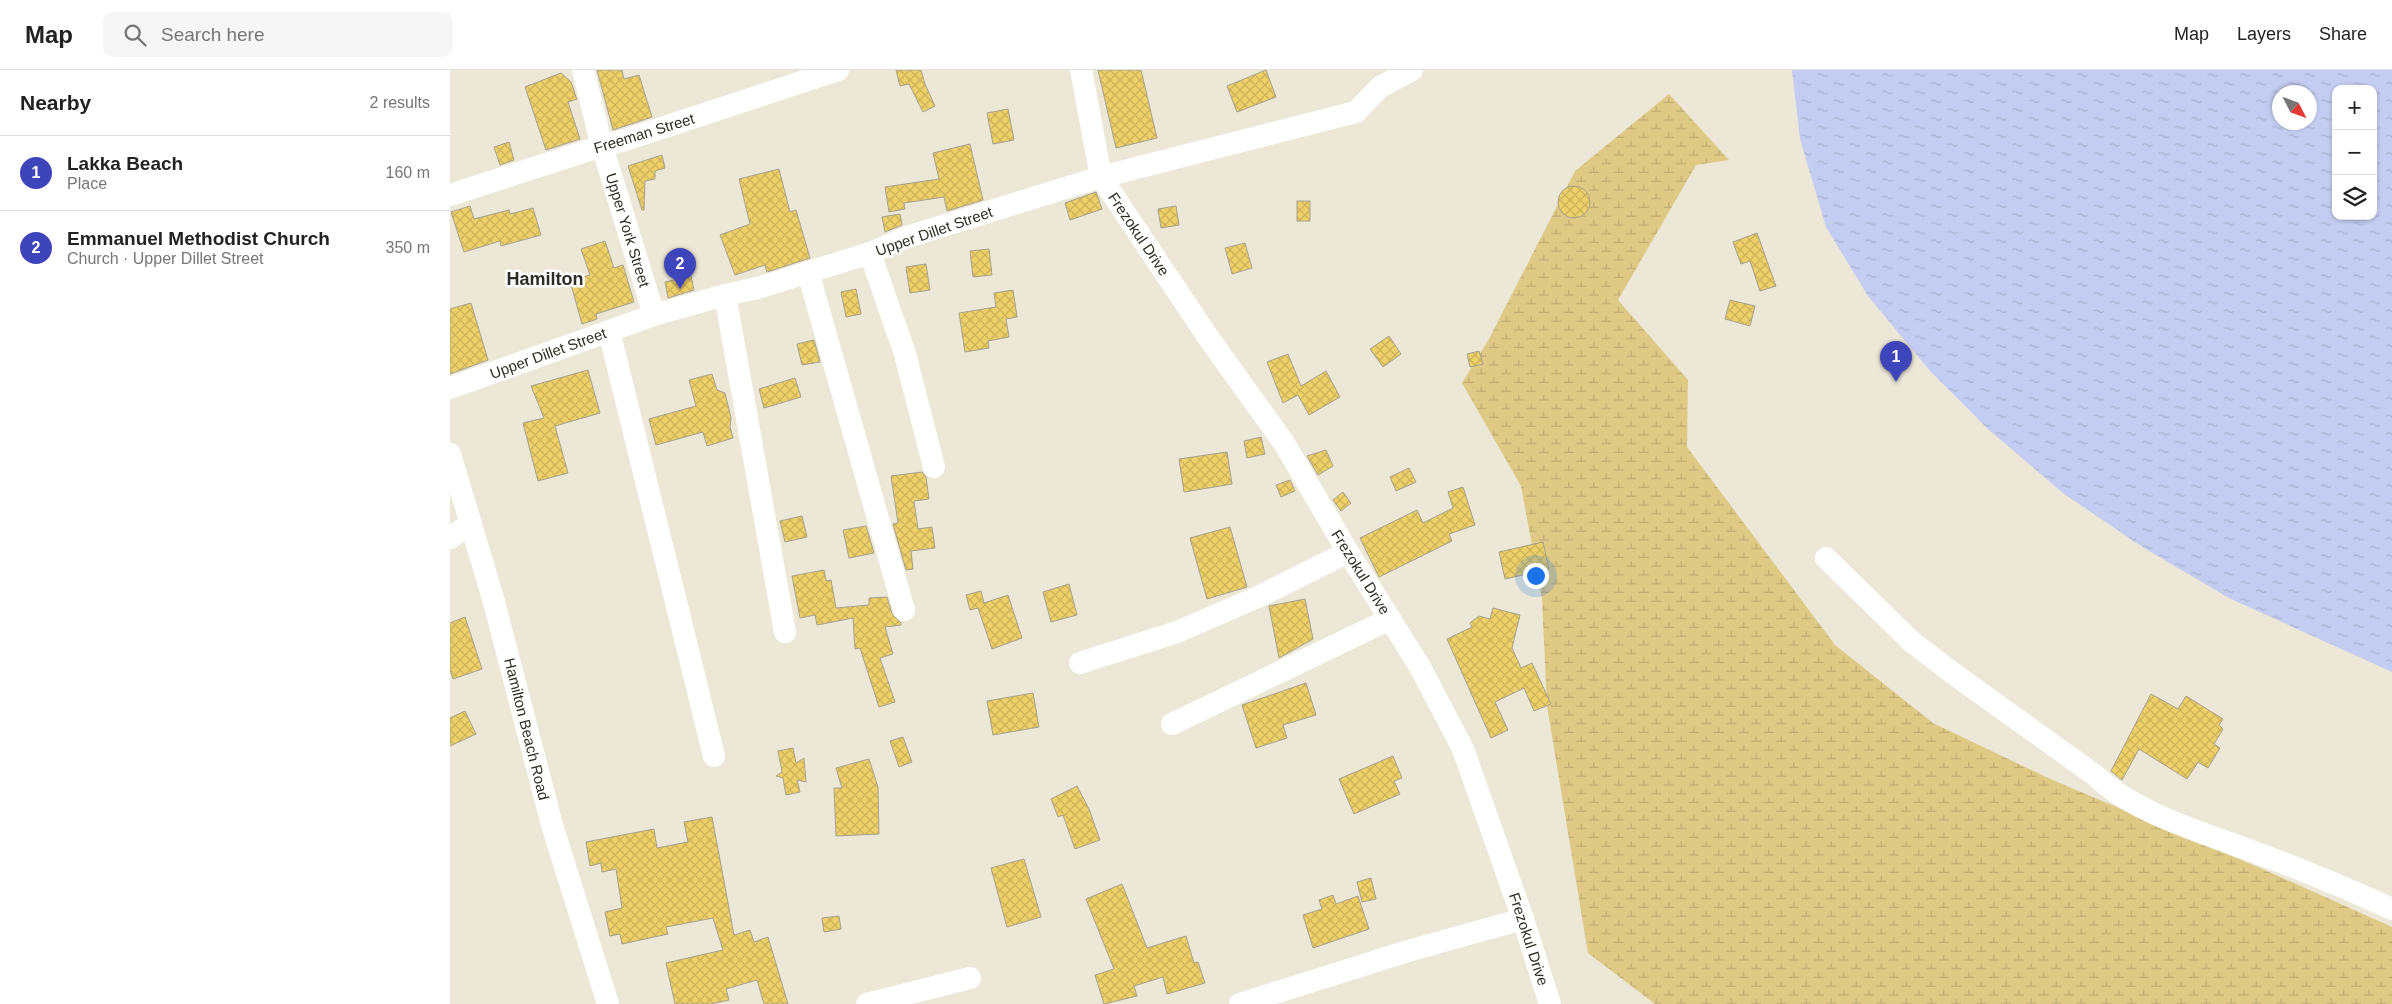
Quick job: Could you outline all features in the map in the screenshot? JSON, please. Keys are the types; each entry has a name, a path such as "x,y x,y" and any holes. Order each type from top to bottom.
{"street":[{"name":"Upper York Street","path":"583,70 602,146 654,315"},
{"name":"Freeman Street","path":"450,195 838,70"},
{"path":"1081,70 1102,177"},
{"name":"Upper Dillet Street","path":"450,388 654,315 725,295 758,288 870,253 907,237 1102,177 1356,112 1380,87 1412,70"},
{"name":"Frezokul Drive","path":"1102,177 1208,338 1284,444 1348,552 1420,667 1463,749 1523,919 1550,1004"},
{"path":"870,253 905,354 934,467"},
{"path":"808,272 904,610"},
{"path":"725,295 785,632"},
{"path":"609,331 714,756"},
{"name":"Hamilton Beach Road","path":"450,454 494,602 552,825 608,1004"},
{"path":"450,538 471,523"},
{"path":"1080,663 1177,632 1260,596 1348,552"},
{"path":"1826,558 1912,642 2096,776 2110,790 2188,829 2319,876 2392,909"},
{"path":"1172,724 1390,619"},
{"path":"1240,1004 1408,951 1523,919"},
{"path":"867,1004 970,978"}],"green space":[{"path":"1669,94 1729,160 1696,165 1618,300 1688,380 1687,447 1835,645 1933,723 2048,778 2260,868 2392,927 2392,1004 1655,1004 1588,953 1547,706 1542,599 1521,486 1462,383 1489,339 1575,171"}],"water":[{"path":"1792,70 2392,70 2392,672 2229,598 2144,548 2064,494 1988,429 1930,371 1868,296 1826,227 1800,139"}],"building":[{"path":"597,70 622,70 624,79 639,75 652,117 613,130"},
{"path":"896,70 921,70 935,106 923,112 909,84 900,86"},
{"path":"1098,70 1141,70 1157,138 1116,148"},
{"path":"1266,70 1276,97 1237,112 1227,86"},
{"path":"561,73 571,82 577,99 568,102 580,139 546,150 525,87"},
{"path":"1008,109 1014,140 993,144 987,113"},
{"path":"509,142 514,160 500,165 494,147"},
{"path":"970,144 983,200 947,211 944,197 904,203 905,209 889,212 885,187 939,179 933,153"},
{"path":"662,155 665,168 655,171 655,179 645,181 644,210 642,210 628,166"},
{"path":"779,169 790,212 796,210 810,258 767,272 765,265 735,275 720,235 750,224 739,179"},
{"path":"1574,186 1580,187 1585,191 1589,196 1589,208 1585,213 1580,217 1574,218 1568,217 1563,213 1559,208 1558,202 1559,196 1563,191 1568,187"},
{"path":"1096,192 1102,209 1070,220 1065,203"},
{"path":"1297,201 1310,201 1310,221 1297,221"},
{"path":"470,206 474,219 509,210 510,214 533,208 541,235 501,246 500,241 464,252 451,212"},
{"path":"1176,206 1179,225 1161,228 1158,209"},
{"path":"900,214 902,225 885,232 882,217"},
{"path":"1757,233 1776,286 1760,291 1750,261 1741,264 1733,242"},
{"path":"605,241 614,268 623,265 634,302 596,314 597,319 582,324 570,281 590,275 581,249"},
{"path":"1245,243 1252,268 1232,274 1225,248"},
{"path":"989,249 992,275 973,277 970,251"},
{"path":"926,264 930,290 910,293 906,267"},
{"path":"691,276 694,290 668,298 665,282"},
{"path":"856,289 861,314 846,317 841,292"},
{"path":"1013,290 1017,317 1006,319 1009,337 988,341 989,348 965,352 959,313 996,307 994,293"},
{"path":"1730,300 1755,306 1750,326 1725,319"},
{"path":"471,303 488,360 450,374 450,309"},
{"path":"1389,336 1401,354 1383,367 1370,349"},
{"path":"814,340 820,362 802,365 797,344"},
{"path":"1479,351 1483,364 1470,367 1467,354"},
{"path":"1288,354 1301,386 1326,371 1340,397 1309,415 1298,395 1283,403 1267,362"},
{"path":"588,370 600,413 555,426 568,473 538,481 523,423 544,418 531,386"},
{"path":"712,374 717,390 725,393 731,418 730,427 733,438 707,446 703,432 656,445 649,419 696,406 689,380"},
{"path":"795,378 801,397 764,408 759,389"},
{"path":"1261,437 1265,454 1247,458 1244,441"},
{"path":"1326,450 1333,466 1318,475 1307,456"},
{"path":"1227,452 1232,484 1184,492 1179,459"},
{"path":"1409,468 1416,482 1396,491 1390,477"},
{"path":"922,472 926,477 929,499 914,501 918,529 932,527 935,548 911,551 913,569 906,570 893,524 898,523 891,476"},
{"path":"1290,480 1295,491 1281,497 1276,485"},
{"path":"1463,487 1475,525 1449,534 1452,541 1379,577 1360,538 1417,510 1423,523 1453,508 1448,492"},
{"path":"1343,492 1351,503 1341,511 1333,500"},
{"path":"802,516 807,537 785,542 780,521"},
{"path":"866,526 874,553 849,558 843,530"},
{"path":"1230,527 1247,587 1207,599 1190,538"},
{"path":"1543,542 1549,569 1505,579 1499,552"},
{"path":"824,570 826,581 831,580 836,608 869,605 869,598 887,597 892,614 901,623 901,625 885,627 893,654 880,658 895,702 879,707 860,648 855,649 853,618 817,625 815,615 800,618 792,576"},
{"path":"1069,584 1077,615 1051,622 1043,592"},
{"path":"981,591 984,603 1008,595 1022,638 992,649 978,608 970,610 966,595"},
{"path":"1305,599 1313,639 1279,658 1269,606"},
{"path":"1493,608 1520,615 1512,648 1521,668 1532,663 1551,704 1534,711 1524,688 1495,702 1508,730 1491,738 1447,639 1472,627 1470,623 1479,616 1490,619"},
{"path":"465,617 482,669 453,679 450,670 450,623"},
{"path":"1306,683 1316,715 1283,725 1287,738 1256,748 1242,705"},
{"path":"1033,693 1039,727 993,735 987,701"},
{"path":"2151,694 2178,709 2186,696 2223,719 2219,725 2223,729 2214,744 2220,748 2208,768 2198,762 2187,779 2139,749 2122,780 2111,771"},
{"path":"465,711 476,734 450,746 450,718"},
{"path":"903,737 912,762 899,767 890,741"},
{"path":"793,748 796,763 804,758 806,782 797,780 800,792 786,795 783,778 776,776 782,772 778,751"},
{"path":"1393,756 1402,778 1394,781 1400,794 1354,814 1339,779"},
{"path":"869,759 878,787 879,834 836,836 834,788 842,788 836,768"},
{"path":"1077,786 1089,809 1100,840 1075,849 1063,815 1058,817 1051,799"},
{"path":"712,817 734,935 750,930 754,942 768,937 788,1004 764,1004 757,980 726,989 729,1000 711,1004 675,1004 666,963 723,950 713,918 666,927 668,934 622,944 620,934 610,936 605,912 622,908 616,869 602,872 601,863 590,866 586,842 654,829 657,848 688,842 684,822"},
{"path":"1024,859 1041,917 1007,927 991,868"},
{"path":"1371,878 1376,899 1362,902 1357,882"},
{"path":"1122,884 1147,948 1186,936 1194,963 1198,962 1205,983 1167,994 1163,977 1134,986 1137,996 1104,1004 1095,975 1114,969 1086,899"},
{"path":"1333,895 1336,904 1358,896 1369,929 1313,948 1303,915 1322,909 1319,900"},
{"path":"839,916 841,929 824,932 822,918"}],"place":[{"name":"Emmanuel Methodist Church","path":"680,289"},
{"name":"Lakka Beach","path":"1896,382"}],"district":[{"name":"Hamilton","path":"545,279"}]}
